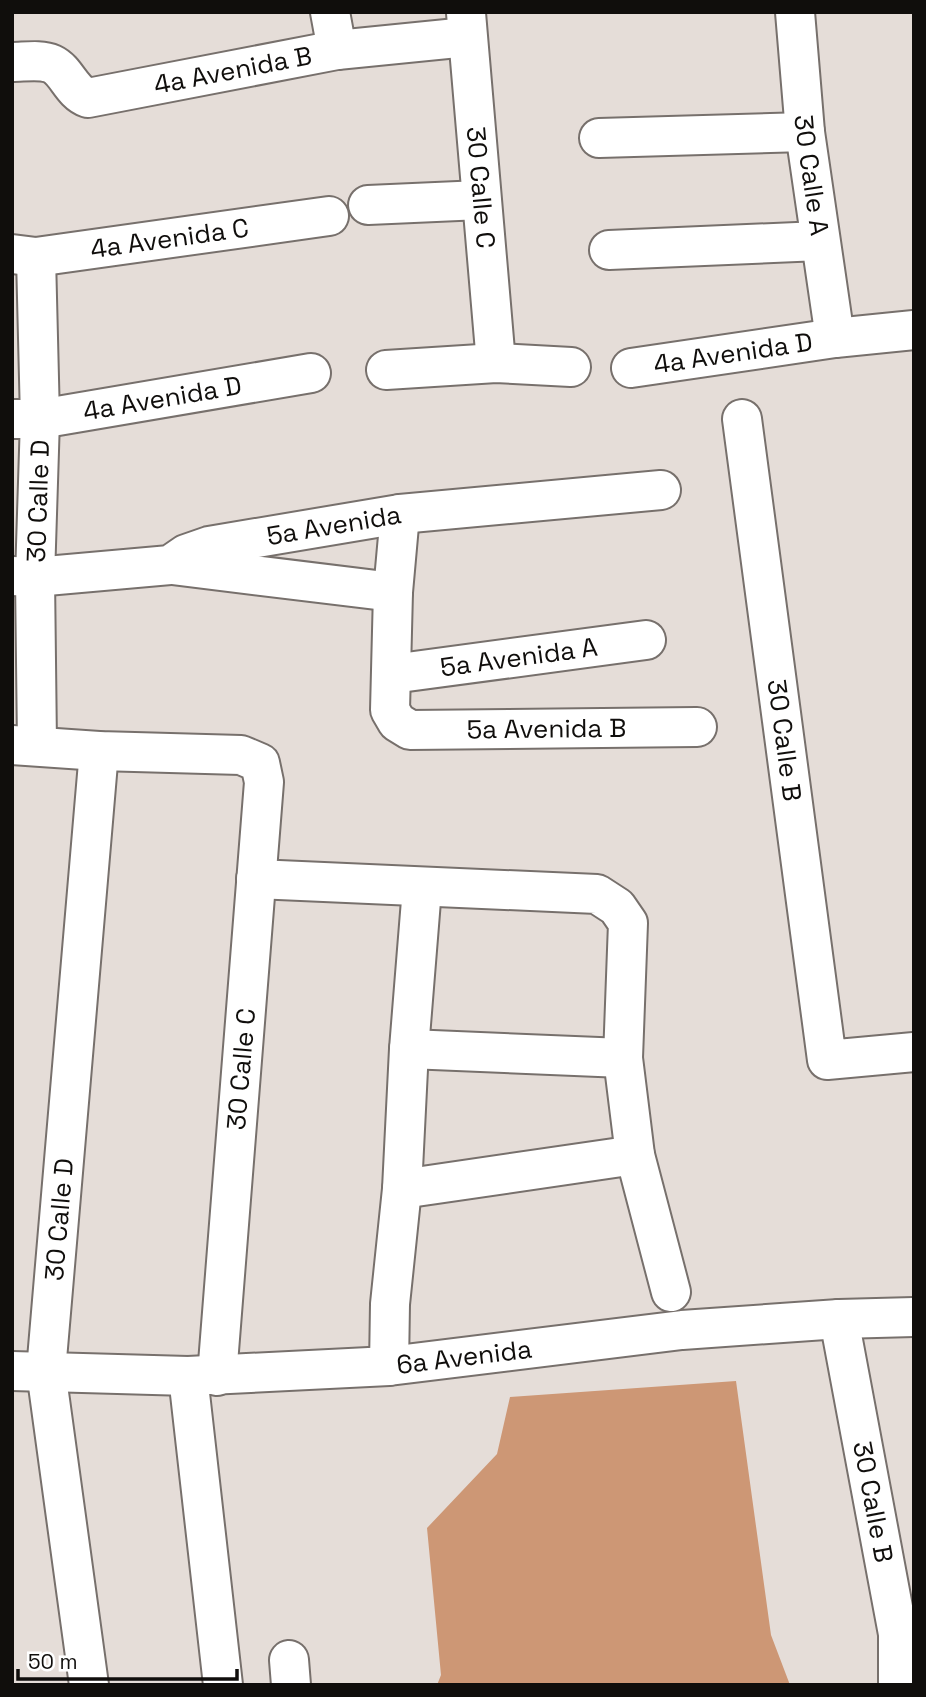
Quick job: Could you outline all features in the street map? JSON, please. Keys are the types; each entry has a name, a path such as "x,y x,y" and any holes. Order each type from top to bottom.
{"street":[{"path":"330,12 337,50"},
{"name":"30 Calle A","path":"795,12 805,132 835,338"},
{"name":"4a Avenida B","path":"12,62 54,64 80,95 88,98 466,25"},
{"name":"30 Calle C","path":"466,25 496,363"},
{"path":"599,138 805,132"},
{"path":"368,205 481,200"},
{"name":"4a Avenida C","path":"24,255 329,216"},
{"path":"609,250 820,241"},
{"name":"30 Calle D","path":"24,255 25,745"},
{"name":"4a Avenida D","path":"631,368 835,338 914,330"},
{"path":"386,370 496,363 572,367"},
{"name":"4a Avenida D","path":"26,419 311,373"},
{"name":"30 Calle B","path":"742,419 827,1060 914,1052"},
{"name":"5a Avenida","path":"24,577 170,565 186,554 209,547 400,514 662,490"},
{"path":"392,674 400,514"},
{"path":"170,565 394,592"},
{"name":"5a Avenida A","path":"392,674 646,640"},
{"name":"5a Avenida B","path":"392,674 390,710 397,722 410,730 697,727"},
{"path":"25,745 99,751"},
{"name":"30 Calle C","path":"99,751 241,755 260,763 264,782 203,1376 223,1685"},
{"name":"30 Calle D","path":"89,1685 29,1371 99,751"},
{"path":"256,879 597,894 617,907 628,923 623,1058 635,1155 671,1292"},
{"path":"389,1366 390,1304 402,1189 409,1049 422,888"},
{"path":"409,1049 623,1058"},
{"path":"402,1189 635,1155"},
{"name":"6a Avenida","path":"29,1371 203,1376 389,1366 682,1330 839,1319 914,1317"},
{"name":"30 Calle B","path":"839,1319 898,1634 898,1685"}],"shaded area":[{"path":"736,1381 771,1635 790,1685 437,1685 441,1675 427,1528 497,1454 510,1397"}]}
